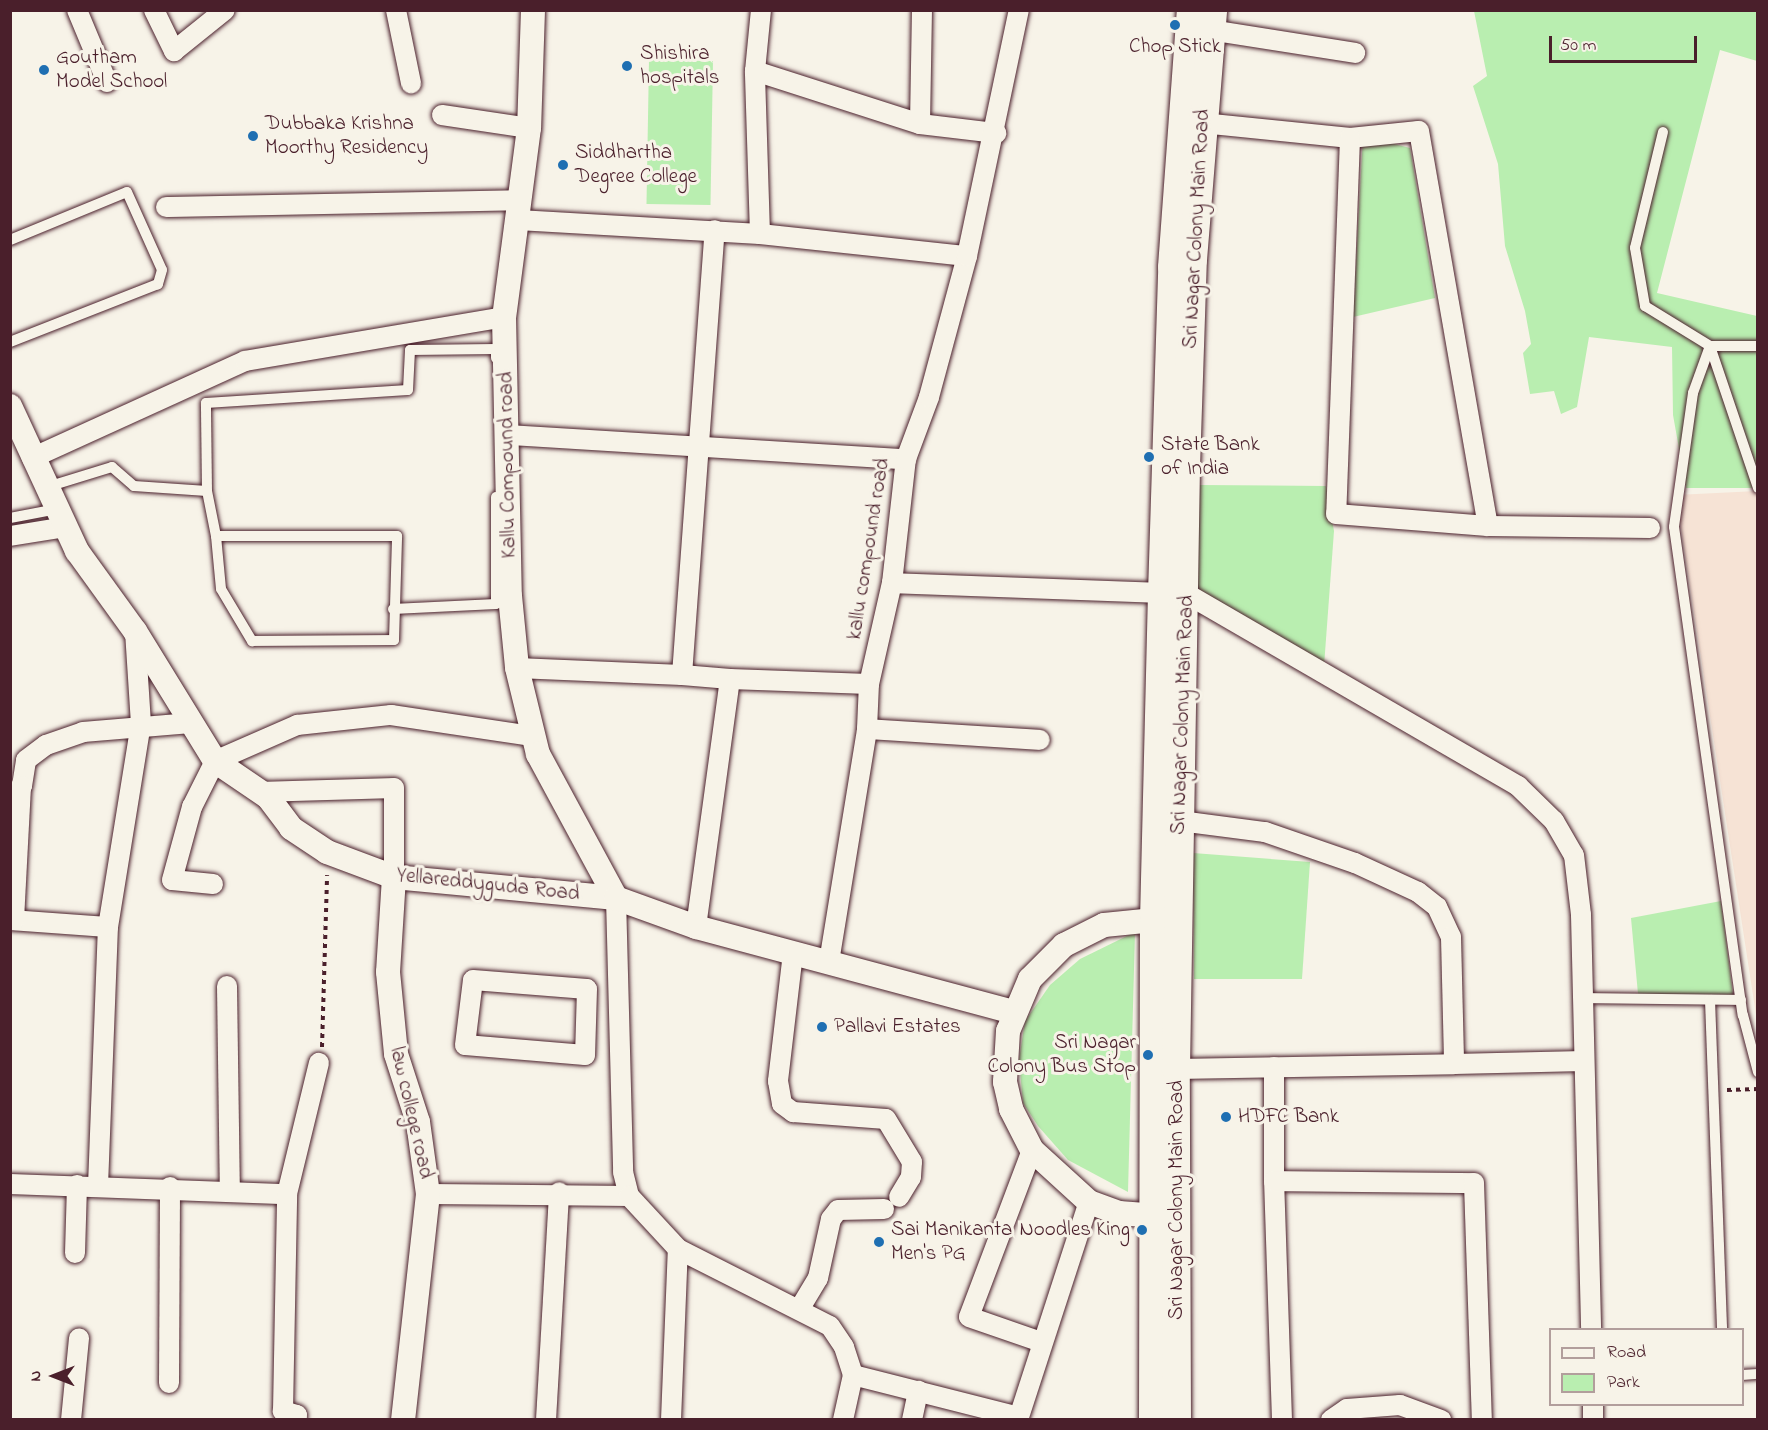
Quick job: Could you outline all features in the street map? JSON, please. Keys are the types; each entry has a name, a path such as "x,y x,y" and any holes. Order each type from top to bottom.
{"main road":[{"name":"Sri Nagar Colony Main Road","path":"1177,1419 1165,1217 1154,920 1174,594 1186,467 1205,17"},
{"name":"Sri Nagar Colony Main Road","path":"1153,1419 1176,1069 1180,821 1174,594 1172,267 1205,17"}],"street":[{"path":"77,10 107,81"},
{"path":"154,10 174,51 225,10"},
{"path":"396,10 411,83"},
{"name":"Kallu Compound road","path":"533,10 529,128 504,317 509,435 510,596 517,668 532,736 616,898"},
{"path":"760,234 755,71 761,10"},
{"path":"920,124 922,10"},
{"name":"kallu compound road","path":"829,962 867,729 869,684 892,583 906,459 929,397 967,256 996,133 1019,10"},
{"path":"1205,17 1355,53"},
{"path":"755,71 920,124 996,133"},
{"path":"442,115 529,128"},
{"path":"1202,123 1350,138 1419,131 1488,526"},
{"path":"1350,138 1336,514 1488,526 1650,528"},
{"path":"165,207 519,210 967,256"},
{"path":"682,675 715,230"},
{"path":"32,458 245,361 504,317"},
{"name":"Yellareddyguda Road","path":"10,406 32,458 62,518 215,761 261,792 291,828 327,852 394,877 616,898 696,927 1013,1012"},
{"path":"509,435 701,443 906,459"},
{"path":"10,536 62,518"},
{"path":"892,583 1174,594 1518,786 1554,821 1574,855 1583,998 1591,1328"},
{"path":"99,1186 108,927 141,724 135,631"},
{"path":"517,668 869,684"},
{"path":"696,927 730,679"},
{"path":"213,884 172,880 192,807 215,761 297,725 391,715 532,736"},
{"path":"10,803 26,760 35,751 83,732 141,724 192,723"},
{"path":"867,729 1040,740"},
{"path":"16,785 12,920 108,927"},
{"path":"261,792 394,788 394,877"},
{"path":"1180,821 1265,832 1355,863 1418,892 1437,907 1451,937 1454,1064"},
{"name":"law college road","path":"394,877 388,972 396,1054 418,1122 428,1194 403,1419"},
{"path":"616,898 623,1172 629,1196 678,1249 800,1308 830,1326 844,1347 853,1375 843,1419"},
{"path":"1154,920 1104,925 1064,945 1030,979 1013,1012 1005,1082 1011,1109 1032,1150 1089,1202 1165,1217"},
{"path":"793,953 778,1081 782,1104 793,1112 886,1119 912,1162 911,1177 891,1203 838,1210 831,1219 818,1278 800,1308"},
{"path":"473,980 587,989 590,1002 588,1034 582,1056 464,1042 473,980"},
{"path":"227,986 230,1190"},
{"path":"590,1002 619,1002"},
{"path":"588,1034 619,1035"},
{"path":"1176,1069 1584,1061"},
{"path":"303,1418 283,1411 287,1194 319,1062"},
{"path":"1274,1067 1274,1181 1282,1419"},
{"path":"1032,1150 969,1317 1041,1342"},
{"path":"1274,1181 1474,1183 1482,1419"},
{"path":"10,1184 170,1187 287,1194"},
{"path":"75,1253 77,1185"},
{"path":"169,1383 170,1187"},
{"path":"428,1194 558,1192 629,1196"},
{"path":"546,1419 558,1192"},
{"path":"853,1375 1018,1418 1041,1342 1089,1202"},
{"path":"671,1419 678,1249"},
{"path":"71,1419 80,1338"},
{"path":"912,1419 918,1391"},
{"path":"1331,1419 1347,1409 1400,1405 1441,1419"}],"lane":[{"path":"1663,132 1635,248 1645,306 1710,346 1758,346"},
{"path":"10,240 127,192 162,270 158,284 10,342"},
{"path":"1710,346 1758,488"},
{"path":"1710,346 1693,393 1674,527 1741,1000 1758,1072"},
{"path":"216,536 397,536 393,609 394,639 252,641 221,589 216,536 207,491 206,403 363,388 408,390 410,350 496,349 496,604 393,609"},
{"path":"46,487 112,467 134,486 207,491"},
{"path":"10,518 62,518"},
{"path":"1583,998 1741,1000"},
{"path":"1710,1000 1717,1090 1722,1328"}],"path":[{"path":"319,1062 327,852"},
{"path":"1717,1090 1758,1089"}],"shaded area":[{"path":"1757,491 1757,1021 1676,495"}],"green space":[{"path":"1474,11 1757,11 1757,61 1720,50 1657,293 1757,316 1757,488 1686,488 1673,415 1672,347 1589,337 1577,407 1561,414 1554,391 1530,394 1523,353 1531,344 1525,311 1505,246 1498,164 1473,86 1487,76"},
{"path":"649,60 713,61 710,205 646,204"},
{"path":"1363,136 1410,148 1435,298 1353,317"},
{"path":"1200,485 1326,486 1334,531 1324,666 1192,594"},
{"path":"1193,853 1310,862 1302,979 1194,979"},
{"path":"1721,901 1733,995 1638,994 1631,918"},
{"path":"1135,932 1128,1192 1068,1160 1038,1126 1023,1103 1019,1060 1025,1021 1050,985 1080,959"}],"place":[{"name":"Chop Stick","path":"1175,25"},
{"name":"Shishira hospitals","path":"627,66"},
{"name":"Goutham Model School","path":"44,70"},
{"name":"Dubbaka Krishna Moorthy Residency","path":"253,136"},
{"name":"Siddhartha Degree College","path":"563,165"},
{"name":"State Bank of India","path":"1149,457"},
{"name":"Pallavi Estates","path":"822,1027"},
{"name":"Sri Nagar Colony Bus Stop","path":"1148,1055"},
{"name":"HDFC Bank","path":"1226,1117"},
{"name":"Noodles King","path":"1142,1230"},
{"name":"Sai Manikanta Men's PG","path":"879,1242"}]}
